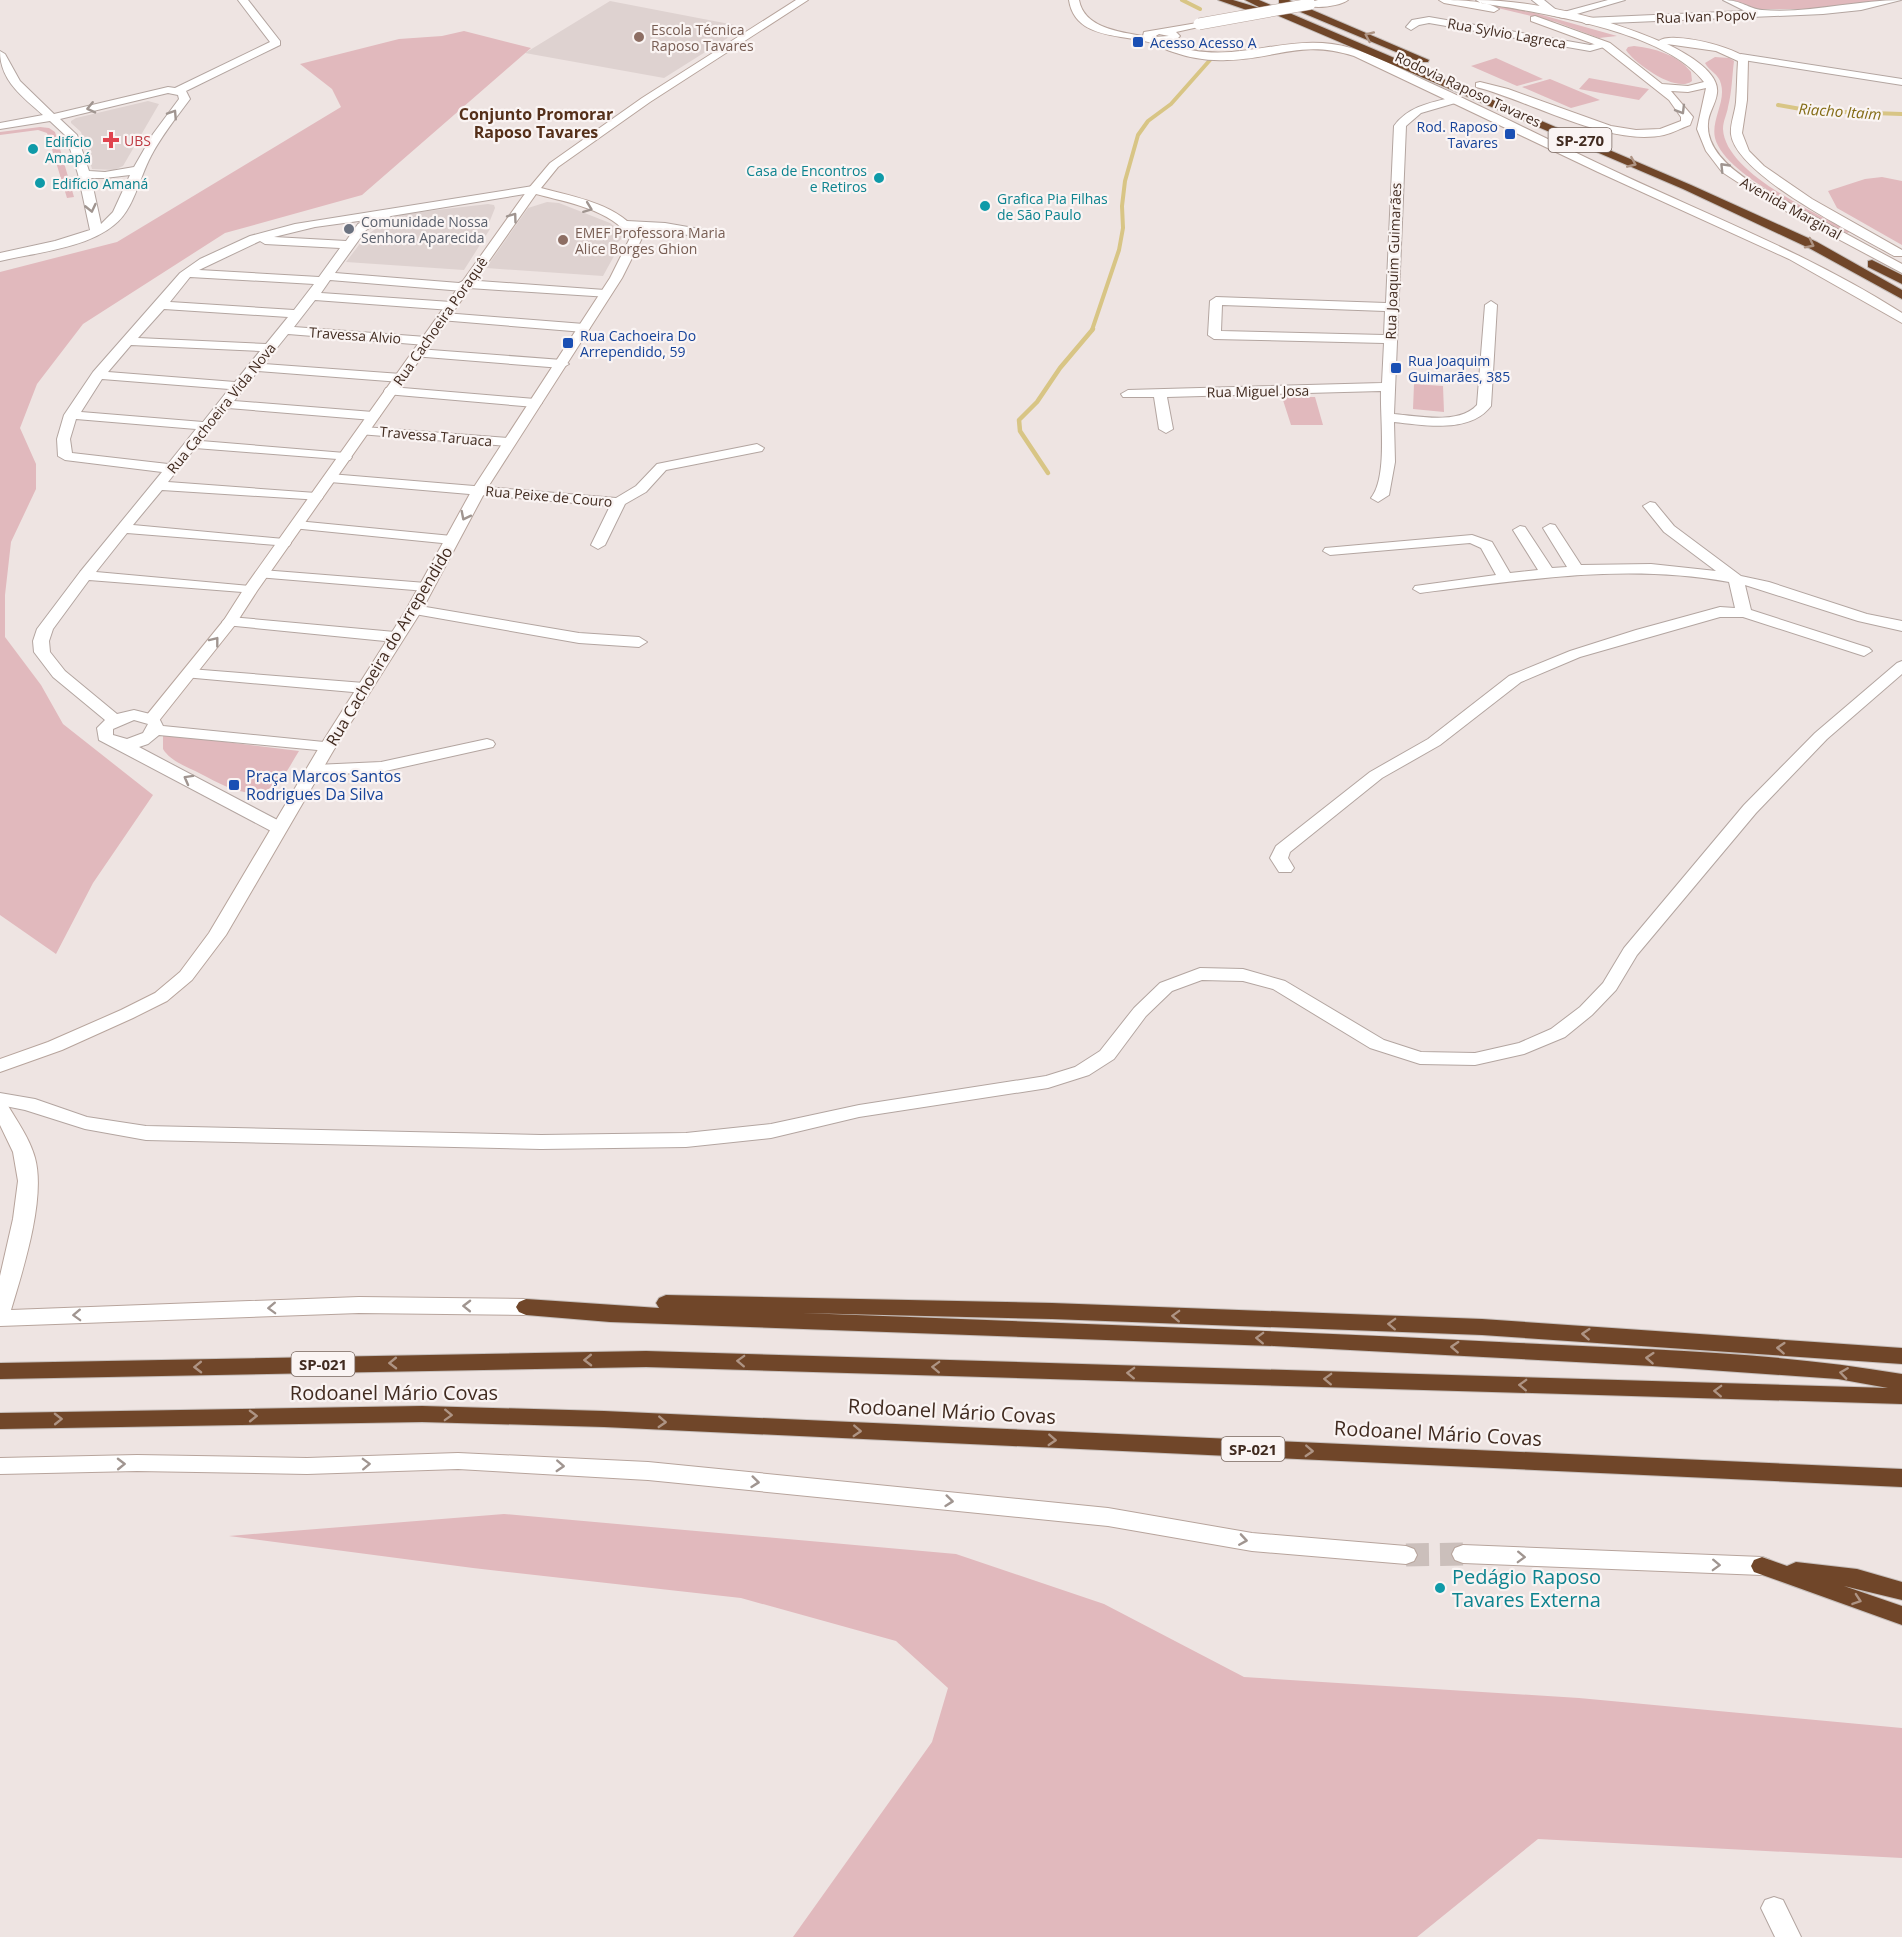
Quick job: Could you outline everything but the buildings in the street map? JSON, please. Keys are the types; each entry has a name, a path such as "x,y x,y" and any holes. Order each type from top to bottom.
{"highway":[{"path":"1223,0 1335,36"},
{"name":"Rodovia Raposo Tavares","path":"1250,0 1740,211 1813,245 1902,295"},
{"name":"Rodovia Raposo Tavares","path":"1280,0 1438,66"},
{"name":"Rodovia Raposo Tavares","path":"1475,83 1752,204 1836,244 1902,280"},
{"path":"526,1307 610,1302 1052,1311 1482,1327 1902,1356"},
{"path":"526,1307 610,1314 1440,1346 1838,1371 1902,1382"},
{"name":"Rodoanel Mário Covas","path":"0,1371 646,1359 1902,1396"},
{"name":"Rodoanel Mário Covas","path":"0,1421 422,1414 570,1418 1902,1478"},
{"path":"1762,1566 1857,1578 1902,1591"},
{"path":"1762,1566 1902,1616"}],"street":[{"path":"177,91 276,43 243,0"},
{"name":"Rua Cachoeira Poraquê","path":"152,729 230,622 250,590 364,431 464,285 543,176 568,154 803,0"},
{"name":"Rodovia Raposo Tavares","path":"1074,0 1076,11 1091,23 1119,33 1163,36 1199,54"},
{"path":"1086,5 1093,16 1105,22 1163,36 1198,24 1316,2 1342,0"},
{"path":"1444,0 1527,17 1606,45 1660,87 1682,109 1687,117 1686,123 1664,132 1637,133 1602,127 1515,93 1475,83"},
{"path":"1481,0 1523,3 1640,38 1678,53 1692,62 1711,84 1688,89 1660,87"},
{"path":"1537,0 1559,14 1620,0"},
{"path":"1728,0 1759,14"},
{"name":"Rua Ivan Popov","path":"1586,21 1759,14 1861,7 1896,0"},
{"name":"Rua Sylvio Lagreca","path":"1411,27 1416,22 1429,20 1592,48 1640,38"},
{"name":"Rodovia Raposo Tavares","path":"1163,36 1179,50 1199,54 1242,56 1285,46 1323,45 1344,50 1458,99 1603,170 1787,255 1838,281 1902,320"},
{"path":"1640,38 1727,51 1741,57 1902,82"},
{"path":"1692,62 1702,55 1727,51"},
{"path":"0,54 15,83 71,135 84,174 97,232"},
{"name":"Avenida Marginal","path":"1741,57 1743,60 1742,105 1736,136 1741,148 1772,178 1902,255"},
{"name":"Avenida Marginal","path":"1711,84 1712,93 1701,125 1719,163 1730,173 1782,205 1902,269"},
{"path":"0,126 54,117 168,90 183,93 185,99 175,109 138,170 116,219 97,232 0,257"},
{"name":"Rua Joaquim Guimarães","path":"1378,498 1382,495 1388,462 1388,387 1400,126 1403,119 1412,114 1458,99"},
{"path":"84,174 105,175 138,170"},
{"path":"532,190 563,198 627,225 665,227 711,235"},
{"name":"Rua Cachoeira Vida Nova","path":"114,720 73,688 42,652 41,641 45,629 84,575 312,296 362,227 388,213 532,190"},
{"path":"172,469 74,458 64,454 71,415 98,375 187,273 216,255 252,239 298,226 388,213"},
{"name":"Rua Cachoeira do Arrependido","path":"0,1066 55,1046 161,997 186,976 217,935 328,746 414,610 478,490 616,278 636,238 634,231 627,225"},
{"path":"252,239 348,245"},
{"path":"187,273 464,285 605,294"},
{"path":"312,296 584,328"},
{"path":"1390,339 1214,334 1216,301 1392,307"},
{"path":"161,305 297,314"},
{"path":"1387,417 1440,420 1473,416 1481,411 1484,406 1491,305"},
{"name":"Travessa Alvio","path":"284,330 426,341"},
{"path":"129,341 269,348"},
{"path":"418,353 562,364"},
{"path":"254,367 401,378"},
{"path":"98,375 238,386"},
{"name":"Rua Miguel Josa","path":"1128,394 1388,387"},
{"path":"391,391 535,403"},
{"path":"1160,393 1166,429"},
{"path":"225,404 373,416"},
{"path":"71,415 206,426"},
{"name":"Travessa Taruaca","path":"364,431 508,442"},
{"path":"191,444 345,457"},
{"name":"Rua Peixe de Couro","path":"598,545 620,502 641,489 662,467 757,448"},
{"name":"Rua Peixe de Couro","path":"330,478 620,502"},
{"path":"158,485 316,497"},
{"path":"1650,506 1669,529 1736,579 1744,613"},
{"path":"297,525 452,540"},
{"path":"122,528 284,543"},
{"path":"1551,528 1577,570"},
{"path":"1520,530 1548,574"},
{"path":"1330,551 1472,539 1487,545 1506,579"},
{"path":"1420,589 1577,570 1623,568 1669,570 1764,585 1863,618 1902,626"},
{"path":"262,574 426,587"},
{"path":"84,575 250,590"},
{"path":"414,610 579,638 639,642"},
{"path":"1285,868 1279,858 1282,850 1376,775 1434,742 1515,679 1537,668 1641,633 1720,612 1744,613 1864,651"},
{"path":"230,622 395,637"},
{"path":"0,1099 28,1104 85,1123 146,1133 541,1143 686,1140 771,1131 859,1111 1048,1082 1082,1071 1107,1055 1140,1012 1166,987 1200,974 1243,975 1279,985 1377,1044 1420,1058 1475,1059 1524,1048 1558,1033 1586,1011 1610,986 1630,952 1750,809 1821,736 1902,666"},
{"path":"190,674 364,688"},
{"path":"279,828 157,762 105,737 105,728 114,720 134,715 152,729 328,746"},
{"path":"121,744 136,743 152,729"},
{"path":"152,729 157,762"},
{"path":"315,770 381,767 487,744"},
{"path":"0,1109 20,1142 28,1168 25,1205 0,1313"},
{"path":"0,1318 359,1305 526,1307"},
{"path":"0,1466 137,1463 307,1466 458,1461 648,1471 1108,1517 1252,1542 1406,1555"},
{"path":"1463,1554 1762,1566"},
{"path":"1774,1908 1788,1937"}],"shaded area":[{"path":"1464,0 1535,13 1617,36 1599,38 1556,22"},
{"path":"1733,0 1883,0 1868,5 1814,9 1750,9"},
{"name":"Escola Técnica Raposo Tavares","path":"610,1 745,27 664,78 525,53"},
{"path":"464,31 531,48 362,195 225,233 83,324 37,384 20,428 36,464 36,489 11,542 5,595 5,637 41,685 63,724 153,795 93,883 56,954 0,915 0,272 117,242 341,107 332,89 300,64 399,39 442,36"},
{"path":"1634,46 1673,57 1691,72 1692,81 1685,84 1676,83 1646,69 1626,50"},
{"path":"1715,57 1729,58 1734,61 1723,129 1728,145 1739,161 1774,190 1850,232 1847,233 1772,193 1752,180 1722,152 1714,131 1722,98 1721,84 1705,63"},
{"path":"1496,58 1543,79 1517,86 1471,66"},
{"path":"1589,78 1649,89 1639,100 1579,89"},
{"path":"1550,79 1600,100 1571,108 1522,87"},
{"name":"UBS","path":"148,101 159,104 123,166 114,170 92,169 81,132 71,121"},
{"path":"49,128 55,132 74,197 67,198 47,133 38,130 0,135 0,132"},
{"path":"1882,177 1902,181 1902,245 1837,208 1828,191 1865,179"},
{"name":"EMEF Professora Maria Alice Borges Ghion","path":"547,202 559,203 610,223 622,232 622,238 617,243 619,247 603,276 486,268 528,208"},
{"path":"494,205 495,208 487,228 490,229 464,270 346,262 365,237 388,219 403,214"},
{"path":"1414,384 1443,386 1444,412 1413,409"},
{"path":"1282,397 1315,397 1323,425 1291,425"},
{"path":"163,734 299,751 279,782 266,790 247,792 228,787 175,761 163,749"},
{"path":"504,1514 956,1554 1104,1604 1244,1677 1579,1698 1902,1728 1902,1858 1538,1839 1417,1937 793,1937 932,1742 948,1688 896,1641 741,1598 473,1568 229,1536"}],"waterway":[{"path":"1182,0 1200,9"},
{"path":"1092,330 1119,250 1123,228 1122,206 1125,181 1138,135 1148,121 1171,104 1210,60"},
{"name":"Riacho Itaim","path":"1778,105 1812,111 1902,114"},
{"path":"1048,473 1020,431 1019,420 1037,402 1060,368 1093,329"}],"tunnel":[{"path":"1406,1555 1463,1554"}],"place":[{"name":"Escola Técnica Raposo Tavares","path":"639,37"},
{"name":"Acesso Acesso A","path":"1138,42"},
{"name":"Rod. Raposo Tavares","path":"1510,134"},
{"name":"UBS","path":"111,140"},
{"name":"Edifício Amapá","path":"33,149"},
{"name":"Casa de Encontros e Retiros","path":"879,178"},
{"name":"Edifício Amaná","path":"40,183"},
{"name":"Grafica Pia Filhas de São Paulo","path":"985,206"},
{"name":"Comunidade Nossa Senhora Aparecida","path":"349,229"},
{"name":"EMEF Professora Maria Alice Borges Ghion","path":"563,240"},
{"name":"Rua Cachoeira Do Arrependido, 59","path":"568,343"},
{"name":"Rua Joaquim Guimarães, 385","path":"1396,368"},
{"name":"Praça Marcos Santos Rodrigues Da Silva","path":"234,785"},
{"name":"Pedágio Raposo Tavares Externa","path":"1440,1588"}],"district":[{"name":"Conjunto Promorar Raposo Tavares","path":"536,123"}]}
